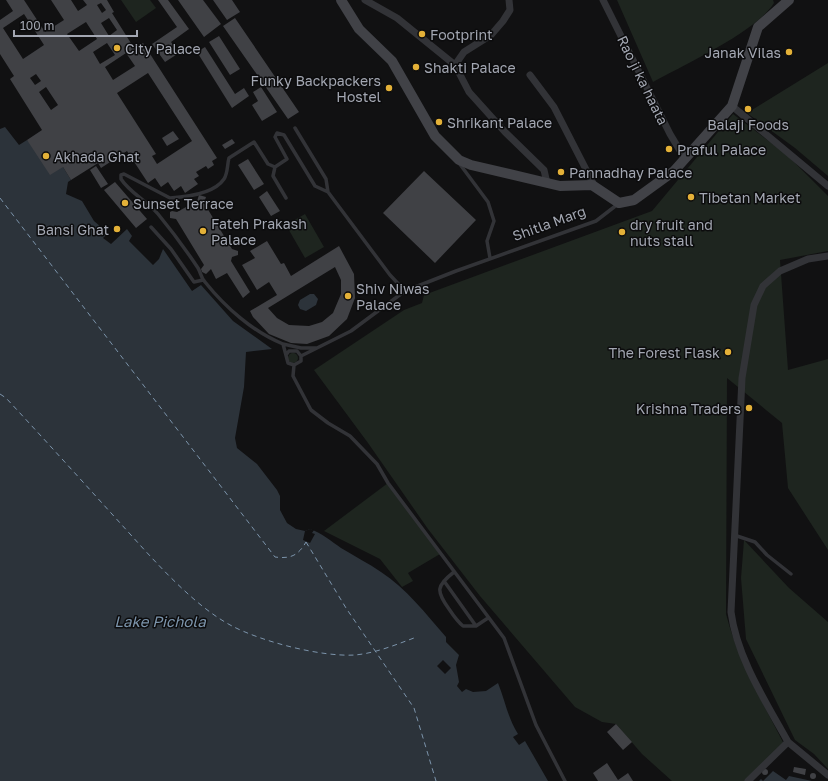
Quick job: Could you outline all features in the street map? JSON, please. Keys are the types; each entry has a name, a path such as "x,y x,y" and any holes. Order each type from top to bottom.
{"main road":[{"path":"341,0 359,29 392,61 435,136 459,160 471,165 565,187 583,185 595,187 609,198 619,203"},
{"name":"Shitla Marg","path":"619,203 626,203 645,194 674,171 732,106 758,27 789,0"}],"street":[{"path":"365,0 396,18 456,65 469,92 505,132 544,170 547,183"},
{"path":"456,65 464,52 492,35 510,10 509,0"},
{"name":"Rao ji ka haata","path":"603,0 670,134 685,159"},
{"path":"530,75 554,107 595,187"},
{"path":"732,106 828,186"},
{"path":"828,256 808,259 780,271 762,286 754,305 742,378 731,612 735,633 747,664 788,742 828,775"},
{"path":"748,781 788,742"}],"lane":[{"path":"295,128 326,179 328,192 390,275 405,291"},
{"path":"286,198 273,176 275,167 287,159 275,140 277,133 286,138 315,186 328,192"},
{"path":"275,167 268,164 254,142 229,158 225,178 216,187 203,192 170,198 124,174 121,175 121,179 158,214 199,269 203,280 246,322 268,338 283,344 301,348 319,348"},
{"path":"459,160 459,163 488,202 494,221 487,241 490,258"},
{"name":"Shitla Marg","path":"301,356 350,331 405,291 490,258 596,221 619,203"},
{"path":"151,227 171,249 194,282 203,280"},
{"path":"283,344 287,362 294,365 299,364 301,356 298,352 294,350 289,351 286,355"},
{"path":"294,365 294,376 311,410 328,423 350,436 377,464 388,483 506,643 536,726 565,781"},
{"path":"734,535 755,542 767,555 791,574"},
{"path":"454,572 444,581 439,591 442,599 460,624 467,628 476,626 488,618"},
{"path":"444,581 476,626"}],"shaded area":[{"path":"121,0 150,0 156,8 136,22"},
{"path":"617,0 773,0 774,3 765,14 736,36 701,57 653,82"},
{"path":"828,63 828,176 795,148 747,113"},
{"path":"733,114 786,154 828,196 828,251 780,260 788,370 828,359 828,550 788,488 782,423 727,378 726,614 744,665 785,746 748,781 672,781 642,754 616,724 602,722 575,707 480,596 428,529 368,443 314,370 404,310 422,303 424,295 652,211"},
{"path":"305,214 324,247 305,258 286,225"},
{"path":"291,353 295,353 297,354 297,362 291,363 288,360 288,356"},
{"path":"388,483 440,554 408,573 413,581 402,587 380,559 324,531"},
{"path":"744,540 789,588 828,622 828,769 814,754 795,740 746,639 741,578"}],"water":[{"name":"Lake Pichola","path":"5,127 19,145 27,140 63,167 71,180 68,182 66,194 82,201 94,221 108,233 103,238 111,244 127,229 132,236 129,241 153,265 159,259 163,249 192,291 201,285 233,321 272,349 246,352 244,387 235,438 237,448 257,464 277,490 280,496 280,510 287,523 296,529 305,531 310,529 322,535 390,578 415,602 446,637 446,642 459,655 456,665 459,682 457,686 462,692 466,689 473,692 486,691 498,683 509,716 518,734 513,737 519,745 525,741 548,781 0,781 0,129"},
{"path":"310,294 314,294 318,299 316,305 306,311 300,309 298,305 300,300"},
{"path":"773,771 786,780 789,776 812,781 763,781"}],"pier":[{"path":"310,529 314,530 312,533 315,534 310,543 303,540 305,531"},
{"path":"443,660 451,668 445,674 437,666"}],"building":[{"path":"6,0 24,0 45,32 64,20 51,0 71,0 78,11 87,5 83,0 107,0 114,12 112,13 134,48 143,43 217,158 212,161 214,165 208,169 206,166 196,172 199,176 194,179 198,184 185,193 181,186 174,191 168,182 161,187 155,178 148,183 127,151 101,168 98,163 71,180 63,167 50,175 27,140 42,130 10,79 14,76 0,54 0,20 13,11","holes":["101,3 106,10 102,13 97,5","24,14 44,45 23,59 3,28","109,18 117,30 109,36 101,23","86,22 97,39 79,51 67,34","107,43 115,55 100,64 93,52","126,53 135,66 113,80 105,67","148,73 192,141 157,164 152,156 156,154 117,93","36,74 41,81 35,85 30,78","46,87 58,105 51,110 39,92"]},
{"path":"158,0 168,0 189,29 171,42 179,53 165,62 152,44 177,27"},
{"path":"178,0 203,0 221,24 204,37"},
{"path":"213,0 232,0 240,12 227,20"},
{"path":"235,18 299,112 288,119 223,26"},
{"path":"219,36 240,69 230,75 209,42"},
{"path":"205,47 235,94 244,88 249,96 232,108 197,52"},
{"path":"261,87 277,112 262,121 252,105 258,101 253,92"},
{"path":"173,131 179,139 167,146 162,138"},
{"path":"232,139 235,143 225,149 222,145"},
{"path":"248,159 264,184 254,190 238,165"},
{"path":"96,166 108,184 101,188 90,170"},
{"path":"424,171 476,220 435,263 383,213"},
{"path":"115,182 147,219 136,228 104,190"},
{"path":"267,191 280,211 271,216 259,197"},
{"path":"199,195 206,197 204,203 232,249 238,251 238,255 232,257 231,261 250,292 243,298 227,273 216,279 211,269 206,274 202,272 201,269 204,265 176,219 170,218 170,212 177,212 197,201"},
{"name":"Shiv Niwas Palace","path":"267,241 281,264 284,263 291,276 339,246 354,274 355,298 347,319 329,336 307,344 291,343 269,334 253,317 250,311 277,295 269,282 257,290 242,265 255,258 250,251","holes":["335,267 341,280 341,294 333,313 322,322 309,326 289,325 277,318 268,308"]},
{"path":"616,724 632,742 623,750 607,732"},
{"path":"607,763 618,780 628,773 633,781 598,781 593,773"},
{"path":"794,767 806,769 805,775 793,772"},
{"path":"765,769 768,772 765,775 762,772"},
{"path":"813,773 816,776 813,779 810,776"}],"ferry route":[{"path":"0,198 275,557 293,556 300,551 306,542"},
{"path":"0,394 6,398 173,580 202,606 232,626 276,643 309,651 341,655 355,655 370,652 414,638"},
{"path":"306,542 346,608 414,708 436,781"}],"place":[{"name":"Footprint","path":"422,34"},
{"name":"City Palace","path":"117,48"},
{"name":"Janak Vilas","path":"789,52"},
{"name":"Shakti Palace","path":"416,67"},
{"name":"Funky Backpackers Hostel","path":"389,88"},
{"name":"Balaji Foods","path":"748,109"},
{"name":"Shrikant Palace","path":"439,122"},
{"name":"Praful Palace","path":"669,149"},
{"name":"Akhada Ghat","path":"46,156"},
{"name":"Pannadhay Palace","path":"561,172"},
{"name":"Tibetan Market","path":"691,197"},
{"name":"Sunset Terrace","path":"125,203"},
{"name":"Bansi Ghat","path":"117,229"},
{"name":"Fateh Prakash Palace","path":"203,231"},
{"name":"dry fruit and nuts stall","path":"622,232"},
{"name":"Shiv Niwas Palace","path":"348,296"},
{"name":"The Forest Flask","path":"728,352"},
{"name":"Krishna Traders","path":"749,408"}]}
